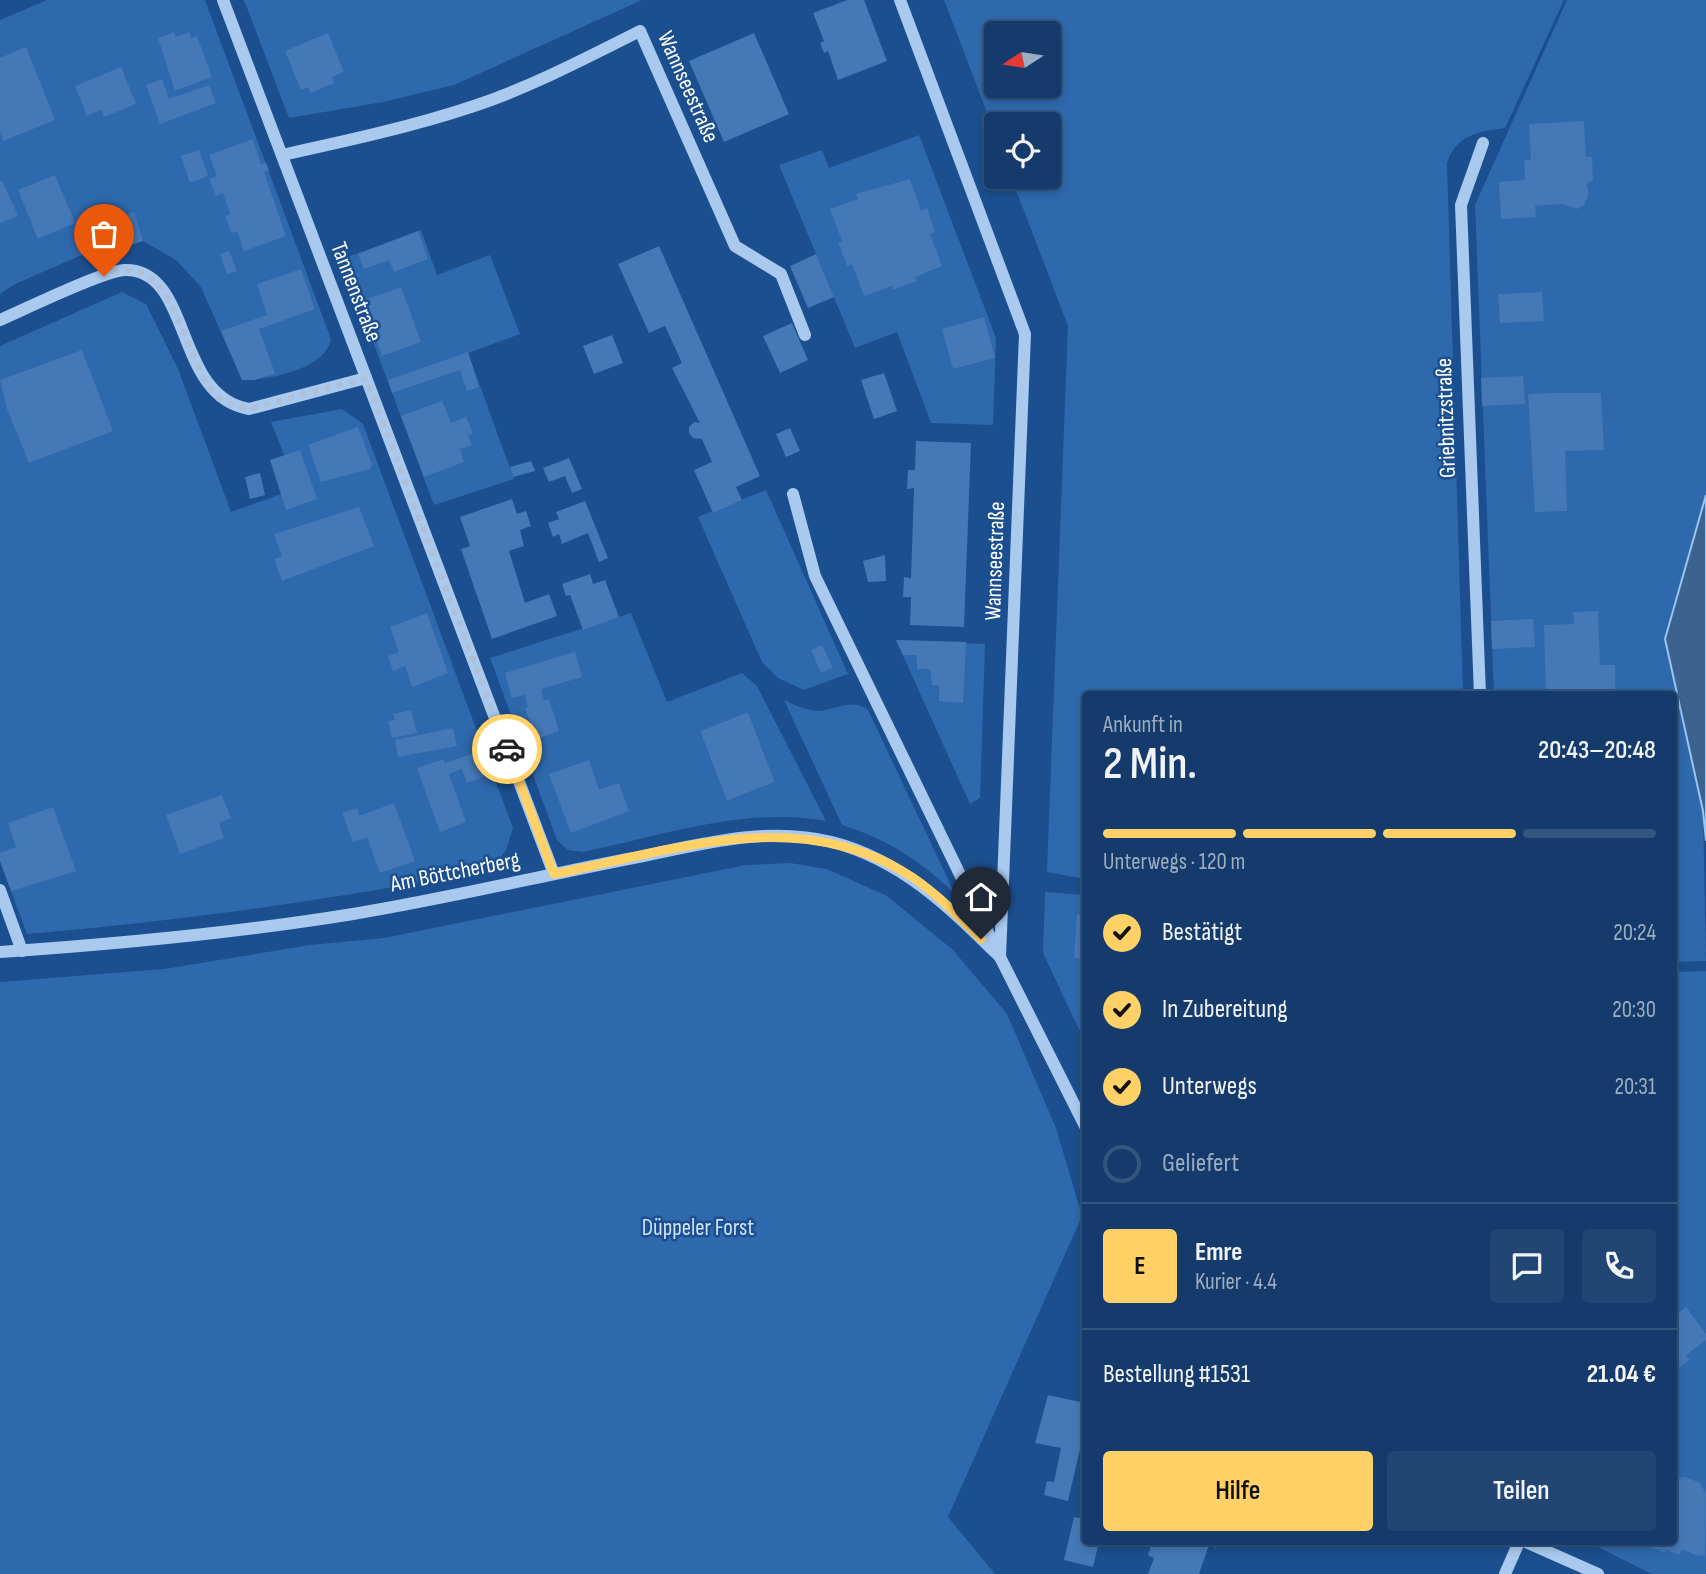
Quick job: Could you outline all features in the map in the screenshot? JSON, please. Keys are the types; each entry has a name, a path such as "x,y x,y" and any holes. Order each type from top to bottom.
{"street":[{"name":"Tannenstraße","path":"223,0 554,874"},
{"name":"Wannseestraße","path":"900,0 1025,334 1000,957 1082,1120"},
{"name":"Wannseestraße","path":"282,155 396,130 475,106 557,72 640,31 735,246 781,274 805,335"},
{"name":"Griebnitzstraße","path":"1479,691 1461,205 1483,143"},
{"path":"0,320 125,270 151,277 166,295 209,388 233,406 249,409 366,378"},
{"path":"793,494 815,576 1000,957"},
{"name":"Am Böttcherberg","path":"0,953 157,941 354,914 745,837 785,836 815,839 872,856 904,872 943,902 1000,957"},
{"path":"0,890 22,951"},
{"path":"1505,1574 1518,1545"},
{"path":"1533,1545 1598,1574"}],"green space":[{"path":"47,0 205,0 331,339 319,358 281,375 242,380 201,287 176,260 143,241 91,251 15,284 0,294 0,20"},
{"path":"244,0 642,0 454,85 383,102 289,118"},
{"path":"944,0 1564,0 1505,128 1477,133 1463,140 1451,153 1447,163 1463,691 1082,691 1082,878 1047,872 1068,326 1016,189 1061,189 1061,112 987,112"},
{"path":"1567,0 1706,0 1706,495 1665,639 1676,691 1494,691 1475,205"},
{"path":"919,135 996,338 993,425 931,423 897,332 855,348 779,165 822,150 829,168"},
{"path":"421,230 437,275 490,255 520,334 468,353 514,479 434,505 342,259"},
{"path":"122,292 146,304 178,369 231,512 281,494 284,455 271,422 342,409 363,424 513,828 506,850 492,869 261,908 27,934 0,861 0,346"},
{"path":"766,490 848,674 804,690 778,678 762,662 698,517"},
{"path":"631,613 667,702 742,673 757,686 826,821 796,817 735,820 583,852 568,850 557,840 490,658","holes":["748,712 775,782 727,801 700,731"]},
{"path":"896,640 985,644 980,798 970,804"},
{"path":"1677,693 1703,811 1706,961 1677,962"},
{"path":"784,700 817,711 850,705 862,706 868,710 955,894 903,852 842,825"},
{"name":"Düppeler Forst","path":"790,863 827,869 887,896 953,950 1007,1014 1056,1128 1082,1216 948,1517 995,1574 0,1574 0,982 164,969 310,945 384,938 746,865"},
{"path":"1045,892 1082,895 1082,1036 1043,953"},
{"path":"1706,971 1706,1574 1652,1574 1594,1545 1677,1545 1677,972"}],"shaded area":[{"path":"1706,495 1706,841 1703,811 1665,639"}],"building":[{"path":"847,0 864,0 887,61 838,80 828,51 824,53 820,43 824,41 813,13"},
{"path":"174,32 176,37 189,32 191,38 197,36 212,77 175,91 158,38"},
{"path":"328,33 344,72 332,77 334,83 311,93 308,87 301,90 285,51"},
{"path":"754,33 789,114 724,142 689,61"},
{"path":"26,47 55,120 3,141 0,132 0,58"},
{"path":"121,67 136,104 104,117 101,110 87,116 75,86"},
{"path":"162,79 169,99 209,85 216,103 160,124 146,85"},
{"path":"1584,121 1586,157 1592,157 1593,180 1586,184 1589,193 1584,205 1577,209 1562,204 1535,206 1536,217 1501,219 1499,182 1525,180 1524,160 1531,160 1529,124"},
{"path":"253,139 261,164 266,163 269,170 264,172 286,236 244,251 237,231 232,233 225,216 230,214 223,193 216,196 209,179 217,176 209,155"},
{"path":"199,150 208,176 190,183 181,156"},
{"path":"55,175 75,223 38,239 18,190"},
{"path":"910,179 921,211 927,208 935,232 930,234 942,266 915,277 917,281 893,290 892,286 864,296 852,264 847,266 838,242 842,241 830,209 858,199 856,194"},
{"path":"2,180 18,216 0,223 0,181"},
{"path":"134,212 143,241 128,246 118,217"},
{"path":"418,231 428,259 394,272 389,260 364,269 358,254"},
{"path":"659,246 760,476 736,487 742,500 713,513 694,470 712,462 702,439 693,438 689,433 689,427 694,422 700,423 672,368 682,363 665,326 649,333 618,264"},
{"path":"229,251 237,271 227,274 220,254"},
{"path":"816,254 834,297 808,308 790,266"},
{"path":"301,269 315,309 259,329 275,373 255,380 242,380 221,331 267,315 257,284"},
{"path":"401,287 421,342 382,356 362,301"},
{"path":"1542,292 1544,321 1500,323 1498,294"},
{"path":"984,317 995,358 953,369 942,329"},
{"path":"792,323 808,360 780,373 763,336"},
{"path":"612,335 623,363 594,374 583,346"},
{"path":"82,350 113,431 29,463 7,409 0,380"},
{"path":"468,352 479,387 467,391 460,370 392,393 388,380"},
{"path":"884,373 897,411 874,419 861,380"},
{"path":"1523,376 1525,404 1482,406 1481,378"},
{"path":"1601,393 1604,450 1565,451 1567,511 1535,512 1528,394"},
{"path":"442,401 451,423 466,417 473,434 468,435 472,445 460,449 464,462 424,477 401,416"},
{"path":"358,427 372,464 370,469 321,482 308,445"},
{"path":"790,428 800,451 786,457 776,434"},
{"path":"916,441 971,443 964,627 910,625 911,597 903,597 904,577 911,578 914,488 907,489 908,470 915,470"},
{"path":"300,450 317,499 286,510 270,460"},
{"path":"569,458 582,489 572,493 565,476 549,482 543,468"},
{"path":"531,461 535,471 513,477 510,467"},
{"path":"260,473 265,495 250,499 245,477"},
{"path":"512,499 517,514 526,511 531,526 520,530 524,546 509,551 525,603 549,594 557,616 492,639 461,549 470,546 460,517"},
{"path":"585,501 608,558 599,562 588,533 562,544 559,534 553,537 548,523 559,519 556,512"},
{"path":"359,507 374,546 282,581 274,559 282,556 274,534"},
{"path":"885,555 886,581 868,582 863,561"},
{"path":"590,574 593,584 605,580 619,617 583,630 570,595 566,596 562,584"},
{"path":"1598,611 1600,665 1615,665 1615,691 1546,691 1544,625 1574,624 1573,612"},
{"path":"427,613 448,673 412,687 405,666 393,671 388,656 399,652 390,627"},
{"path":"1533,619 1535,647 1492,649 1491,621"},
{"path":"896,640 966,642 963,703 939,701 939,685 932,685 930,669 917,669 917,655 903,655"},
{"path":"822,645 833,668 821,673 811,650"},
{"path":"575,652 582,677 541,689 544,700 549,699 559,731 536,739 525,708 528,707 525,695 512,698 505,673"},
{"path":"411,710 417,733 392,738 388,721 395,720 393,714"},
{"path":"748,712 775,782 727,801 700,731"},
{"path":"453,728 457,746 398,757 395,740"},
{"path":"478,752 486,776 467,783 462,769 449,774 466,822 440,832 417,768 444,759 445,763"},
{"path":"589,760 599,790 619,783 629,811 571,833 549,774"},
{"path":"222,795 231,818 219,823 224,838 180,854 166,815"},
{"path":"394,803 415,861 380,873 367,837 353,842 342,813 357,808 359,816"},
{"path":"53,807 76,871 11,891 0,861 0,853 16,847 8,823"},
{"path":"1077,914 1082,915 1082,959 1074,958"},
{"path":"1686,1307 1706,1334 1706,1340 1686,1355 1690,1360 1677,1369 1677,1314"},
{"path":"1048,1395 1082,1402 1082,1445 1068,1501 1044,1495 1047,1481 1054,1482 1061,1448 1035,1443"},
{"path":"1686,1477 1700,1483 1706,1494 1705,1555 1697,1556 1682,1549 1679,1555 1667,1550 1665,1553 1647,1545 1677,1545 1677,1478"},
{"path":"1074,1517 1082,1518 1082,1545 1098,1545 1093,1567 1064,1560"},
{"path":"1151,1545 1209,1545 1199,1574 1148,1574 1154,1558 1148,1555"}],"way so far":[{"path":"104,276 125,270 151,277 166,295 209,388 221,400 233,406 249,409 366,378 507,749"}],"route":[{"path":"507,749 554,874 757,836 815,839 872,856 904,872 943,902 981,939"}]}
